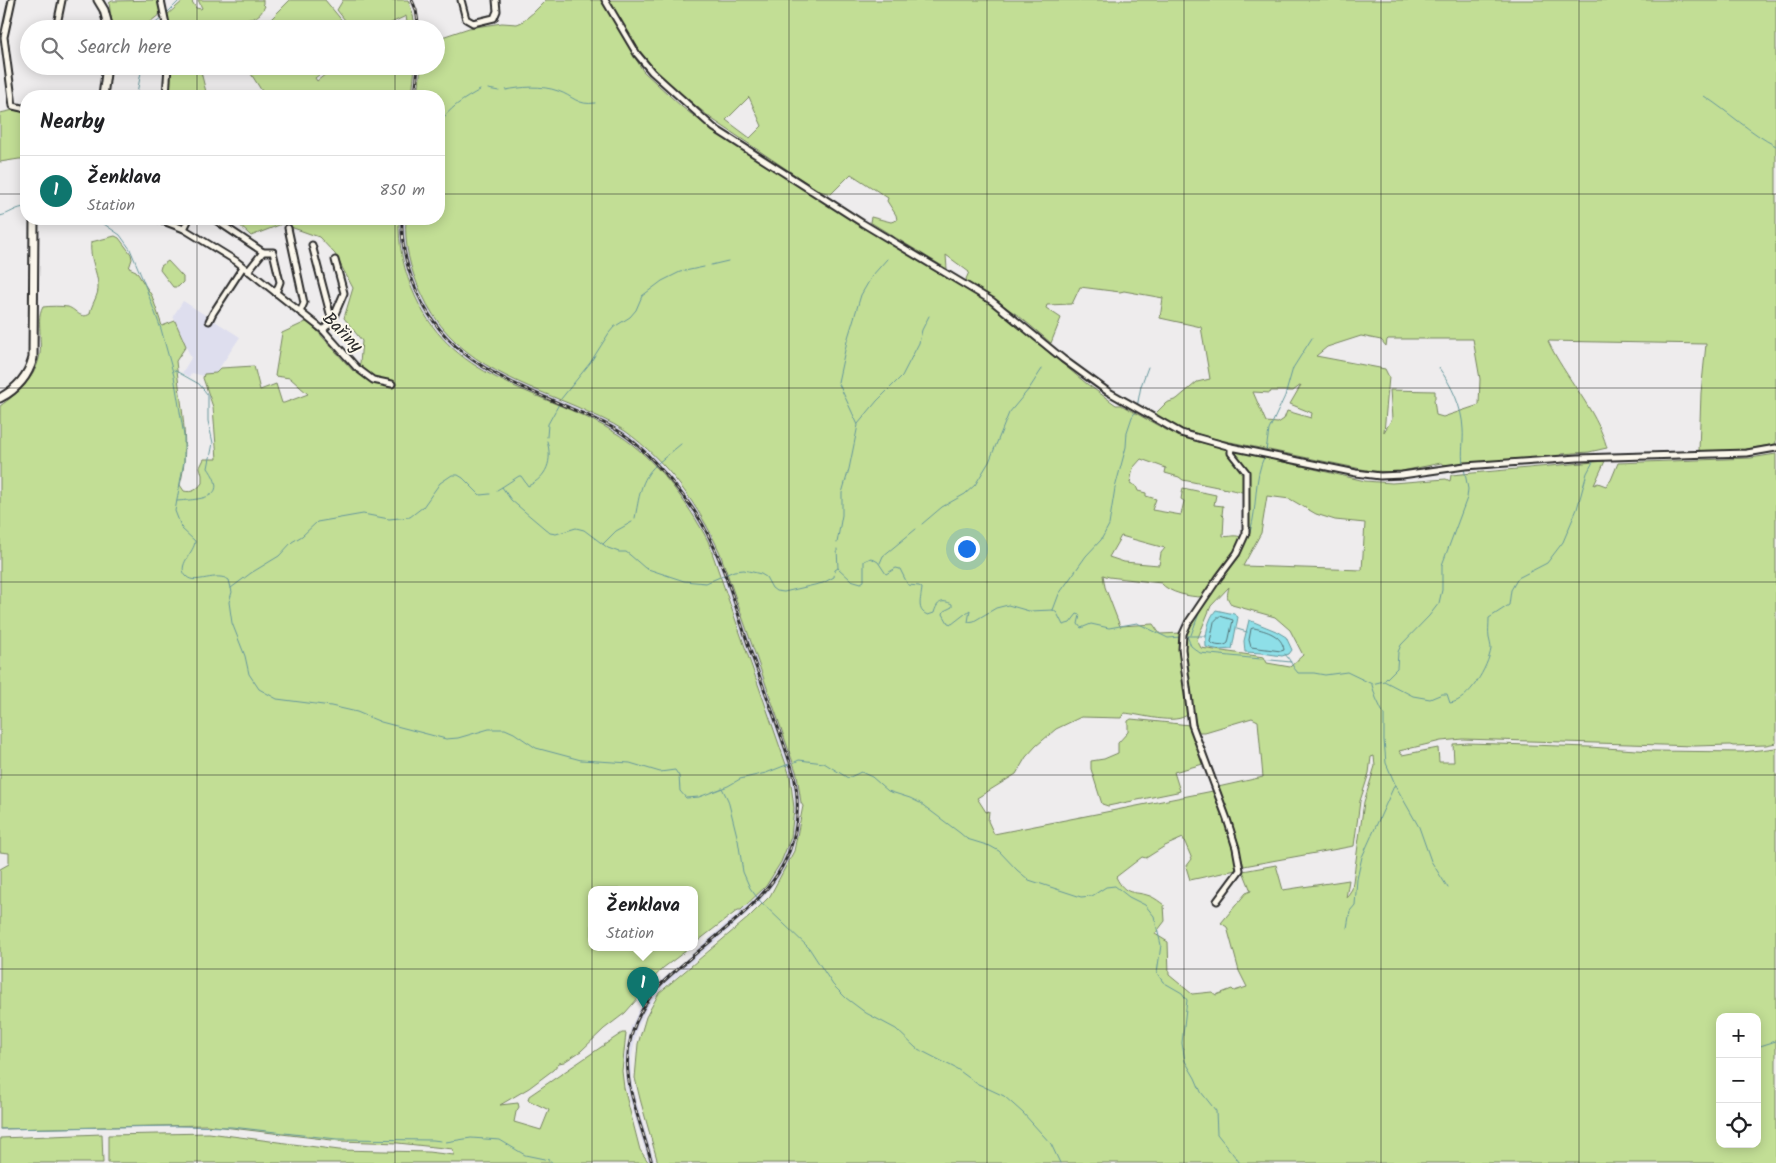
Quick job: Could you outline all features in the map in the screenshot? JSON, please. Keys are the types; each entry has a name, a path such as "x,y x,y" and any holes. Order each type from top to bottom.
{"main road":[{"path":"98,0 104,10 107,20"},
{"path":"104,90 106,75"},
{"path":"0,398 11,392 23,380 28,373 33,358 34,225"}],"street":[{"path":"12,0 2,38 13,106 20,108"},
{"path":"58,20 62,0"},
{"path":"161,0 164,20"},
{"path":"461,0 466,20 473,23 494,18 498,11 496,0"},
{"path":"605,0 637,54 652,72 714,128 862,223 986,297 1107,392 1181,433 1231,447 1356,473 1386,476 1465,466 1578,458 1747,453 1776,448"},
{"path":"166,90 167,75"},
{"name":"Bařiny","path":"174,225 184,229 243,266 323,330 358,368 373,380 392,384"},
{"path":"184,229 186,225"},
{"path":"223,225 263,252 273,252 280,282 276,293"},
{"path":"288,228 304,303 300,312"},
{"path":"312,245 332,321"},
{"path":"248,271 263,252"},
{"path":"323,330 332,321 344,293 335,260"},
{"path":"210,321 213,313 243,266"},
{"path":"1217,901 1240,870 1227,818 1192,725 1182,649 1183,634 1188,623 1237,553 1246,533 1246,472 1231,452 1231,447"}],"shaded area":[{"path":"399,225 406,225 406,240 411,264 434,317 459,346 473,357 510,378 595,415 624,430 655,457 691,501 706,524 720,553 797,774 800,795 798,830 791,855 780,877 759,903 659,992 648,1007 637,1029 631,1060 631,1079 655,1163 649,1163 626,1089 624,1059 631,1026 642,1004 654,987 695,951 698,951 698,948 754,899 775,874 785,853 792,829 794,796 790,776 714,555 693,515 659,472 630,443 620,436 592,421 507,384 470,362 447,343 423,312 413,290 402,256"},
{"path":"183,301 240,337 216,373 205,374 204,376 192,373 189,377 182,373 191,358 173,316"}],"green space":[{"path":"159,0 160,14 152,20 112,20 109,3 112,1"},
{"path":"184,0 191,0 196,8 201,9 198,0 263,0 265,6 256,17 243,20 169,20 167,15"},
{"path":"290,0 325,0 342,20 270,20"},
{"path":"343,0 408,0 414,20 407,20 406,16 397,20 345,20 337,10"},
{"path":"546,0 601,0 643,71 682,107 711,129 757,160 989,303 1087,384 1116,405 1121,405 1166,430 1191,440 1365,481 1392,483 1446,479 1450,481 1451,475 1605,461 1594,485 1598,483 1606,486 1611,480 1618,463 1751,458 1776,454 1776,743 1766,745 1695,746 1463,739 1441,741 1399,751 1402,755 1438,748 1439,762 1454,762 1453,744 1468,743 1653,751 1743,752 1776,748 1776,1163 658,1163 635,1078 638,1044 646,1017 659,993 748,918 770,896 794,851 803,806 797,774 720,553 703,519 681,486 655,456 625,431 601,418 506,376 466,351 449,335 434,315 414,275 407,247 406,225 445,225 445,90 419,90 420,75 445,75 445,36 469,28 502,23 517,24 522,22","holes":["1141,459 1166,468 1165,473 1183,480 1242,492 1244,490 1243,534 1241,537 1223,536 1223,506 1214,505 1216,495 1183,488 1181,499 1184,501 1181,515 1152,510 1156,499 1146,496 1146,493 1138,491 1136,486 1130,483 1133,468","1267,496 1290,499 1316,514 1335,520 1365,523 1362,570 1243,566 1261,533","1121,536 1165,548 1161,553 1159,565 1124,562 1109,557","1103,575 1161,583 1174,592 1202,597 1185,621 1181,633 1160,634 1153,624 1120,626 1105,587","1229,587 1228,596 1232,605 1275,617 1290,630 1303,655 1290,667 1267,663 1264,657 1201,648 1197,640 1211,606","1184,677 1189,679 1192,708 1198,732 1205,732 1252,718 1258,721 1263,777 1218,787 1244,866 1354,846 1360,801 1369,773 1371,757 1374,756 1375,766 1364,802 1352,889 1346,898 1349,880 1283,890 1276,865 1243,871 1251,891 1246,893 1221,923 1227,927 1239,971 1247,987 1234,991 1232,989 1216,995 1212,992 1192,994 1169,975 1168,942 1155,934 1165,921 1164,905 1150,896 1130,892 1123,888 1116,877 1142,857 1146,858 1165,846 1183,838 1192,859 1186,867 1190,880 1236,870 1235,849 1213,791 994,834 988,821 989,811 986,812 977,798 1016,774 1026,757 1056,729 1081,717 1121,718 1124,713 1175,719 1188,714"]},
{"path":"608,0 1776,0 1776,444 1741,450 1699,451 1701,393 1706,344 1548,341 1596,420 1607,448 1589,452 1561,454 1560,456 1545,457 1545,459 1445,465 1441,463 1397,472 1371,471 1211,438 1175,427 1156,413 1166,403 1177,399 1197,382 1210,379 1201,327 1160,318 1163,298 1124,291 1080,287 1072,304 1047,305 1046,308 1061,318 1051,343 1019,316 967,282 966,279 969,272 946,255 947,269 870,222 871,217 891,222 897,220 887,201 888,198 851,174 831,194 819,191 712,119 649,67","holes":["749,97 762,126 750,138 726,120","1361,336 1381,340 1386,346 1388,339 1473,339 1480,379 1479,405 1443,417 1436,415 1435,391 1390,390 1392,419 1384,432 1389,377 1385,369 1316,356 1327,347","1301,385 1290,404 1312,413 1311,418 1287,411 1284,419 1278,423 1266,422 1253,392 1293,391"]},
{"path":"169,75 202,75 206,90 168,90"},
{"path":"252,75 319,75 315,78 317,81 325,75 414,75 413,90 261,90"},
{"path":"14,110 20,112 20,159 0,162 0,113"},
{"path":"239,225 279,225 251,236"},
{"path":"285,225 399,225 401,248 411,287 432,326 454,349 478,367 504,382 590,419 619,435 645,456 670,483 691,512 708,541 790,776 794,808 791,837 781,862 766,886 741,910 738,910 698,941 698,886 588,886 588,951 686,951 663,968 625,1013 604,1029 581,1051 564,1062 559,1063 553,1070 529,1088 500,1105 518,1103 519,1107 514,1122 541,1130 549,1110 528,1100 529,1096 622,1033 626,1033 622,1071 624,1088 640,1150 649,1163 108,1163 108,1135 209,1133 339,1150 428,1152 454,1155 453,1149 398,1143 340,1141 206,1125 0,1129 0,869 9,864 9,853 0,852 0,406 20,390 35,370 40,354 40,314 43,307 68,307 84,316 90,314 98,290 98,281 91,254 91,242 115,236 119,238 131,254 132,259 129,268 136,271 152,296 162,326 175,321 186,346 176,361 185,439 185,455 180,485 184,491 194,490 202,483 200,467 204,459 217,459 213,407 203,378 204,374 216,373 221,368 254,366 260,390 276,384 282,403 308,394 290,378 275,376 282,333 308,321 354,372 360,363 362,341 344,318 353,288 335,254 319,237"},
{"path":"168,261 183,277 183,282 178,287 173,287 160,270 161,266"},
{"path":"1131,719 1190,725 1203,764 1174,772 1180,791 1108,806 1102,804 1091,769 1091,761 1104,759 1118,753 1118,743 1128,732 1128,721"},
{"path":"102,1134 103,1163 0,1163 0,1138"}],"water":[{"path":"1216,610 1234,614 1238,617 1232,649 1220,650 1206,647 1208,627"},
{"path":"1249,620 1286,637 1292,650 1289,654 1282,656 1245,652 1244,641"}],"waterway":[{"path":"165,15 180,0"},
{"path":"138,90 140,75"},
{"path":"506,90 525,87 552,89 580,102 595,103"},
{"path":"488,89 499,91"},
{"path":"445,117 462,101 480,90"},
{"path":"1704,96 1757,135 1776,146"},
{"path":"0,216 20,208"},
{"path":"105,225 120,235 130,249 161,329 174,376 184,436 184,461 175,511 182,529 195,541 184,564 184,573 187,577 196,580 218,577 229,580 232,592 229,602 232,623 245,656 249,674 259,689 277,699 331,706 357,712 381,722 446,739 458,738 489,729 505,729 536,748 581,760 630,763 660,772 675,770 679,776 680,791 686,798 699,797 728,786 740,779 766,773 789,764"},
{"path":"837,543 842,515 842,493 858,425 838,382 847,341 861,295 872,276 887,259"},
{"path":"711,265 728,261"},
{"path":"561,399 590,363 614,327 630,317 636,310 642,296 662,281 680,272 704,267"},
{"path":"858,424 877,401 902,376 919,343 922,330 929,316"},
{"path":"1266,451 1269,430 1285,396 1293,368 1312,338"},
{"path":"1137,407 1141,386 1148,367"},
{"path":"1439,368 1452,389 1461,413 1463,464"},
{"path":"922,524 942,507 965,494 975,485 989,462 1009,413 1029,389 1042,369"},
{"path":"174,370 199,384 208,395 208,421 213,443 208,468 216,486 214,492 203,498 177,501"},
{"path":"547,437 548,424 559,404"},
{"path":"1053,610 1059,594 1086,556 1101,540 1109,525 1115,488 1126,447 1127,432 1136,411"},
{"path":"502,487 519,476 528,486 540,478 549,462 547,441"},
{"path":"658,463 681,444"},
{"path":"1241,550 1249,534 1254,513 1257,483 1265,455"},
{"path":"1285,654 1298,673 1325,675 1347,672 1372,684 1384,681 1413,696 1430,699 1447,694 1450,703 1457,701 1471,690 1486,665 1491,649 1489,618 1509,605 1511,590 1518,578 1547,563 1563,542 1577,509 1587,473 1594,460"},
{"path":"635,518 643,483 656,465"},
{"path":"1385,680 1397,668 1398,652 1401,645 1439,603 1442,590 1442,565 1467,498 1468,489 1464,468"},
{"path":"231,588 279,556 292,542 302,536 317,522 363,514 389,519 410,517 423,507 440,483 452,475 458,475 463,478 480,495 490,494"},
{"path":"497,490 502,487 511,500 550,533 556,534 576,528 584,530 608,548 619,552 626,552 645,568 684,581 706,583 734,571 744,570 761,574 766,577 772,588 776,591 784,592 823,583 834,577 835,570 838,568 851,580 861,583 864,581 864,561 871,558 878,562 886,574 896,568 900,569 908,585 922,588 920,604 924,613 928,615 934,613 940,602 952,604 952,607 944,611 943,614 948,623 952,624 970,610 968,622 974,621 996,608 1008,605 1029,611 1053,610 1057,613 1063,625 1070,623 1077,614 1080,615 1078,624 1081,628 1091,624 1109,628 1137,623 1168,638 1181,637"},
{"path":"603,544 616,531 632,522"},
{"path":"880,563 883,556 916,529"},
{"path":"837,549 838,568"},
{"path":"1229,568 1238,555"},
{"path":"1191,635 1201,608"},
{"path":"1237,629 1247,632"},
{"path":"1185,636 1206,636"},
{"path":"1187,636 1191,646 1200,653 1291,662"},
{"path":"1347,928 1350,911 1355,905 1357,879 1362,857 1395,784 1386,763 1384,715 1372,685"},
{"path":"793,763 799,760 824,763 848,778 861,772 872,777 888,791 920,803 967,839 990,846 999,851 1029,880 1081,897 1092,896 1106,887 1115,886 1129,897 1145,905 1154,916 1161,945 1157,973 1163,982 1182,993 1187,1000 1182,1043 1185,1061 1201,1092 1216,1111 1217,1134 1240,1163"},
{"path":"1395,785 1419,827 1431,861 1448,888"},
{"path":"722,788 728,800 738,840 743,872 750,888 759,900 809,948 833,985 846,998 866,1013 896,1029 916,1048 957,1069 976,1083 1004,1096 1023,1113 1051,1144 1060,1163"},
{"path":"1761,1046 1776,1041"},
{"path":"0,1129 232,1127 337,1139 441,1141"},
{"path":"446,1142 471,1138 500,1140 525,1155 549,1160 553,1163"}],"railway":[{"path":"412,0 418,20"},
{"path":"416,90 417,75"},
{"path":"402,225 404,247 413,283 430,316 445,336 482,366 503,378 611,426 623,434 654,462 693,509 711,542 724,572 794,775 797,814 791,846 777,875 758,899 734,922 681,965 656,989 641,1012 632,1034 628,1055 628,1075 652,1163"}],"place":[{"name":"Ženklava","path":"643,1008"}]}
